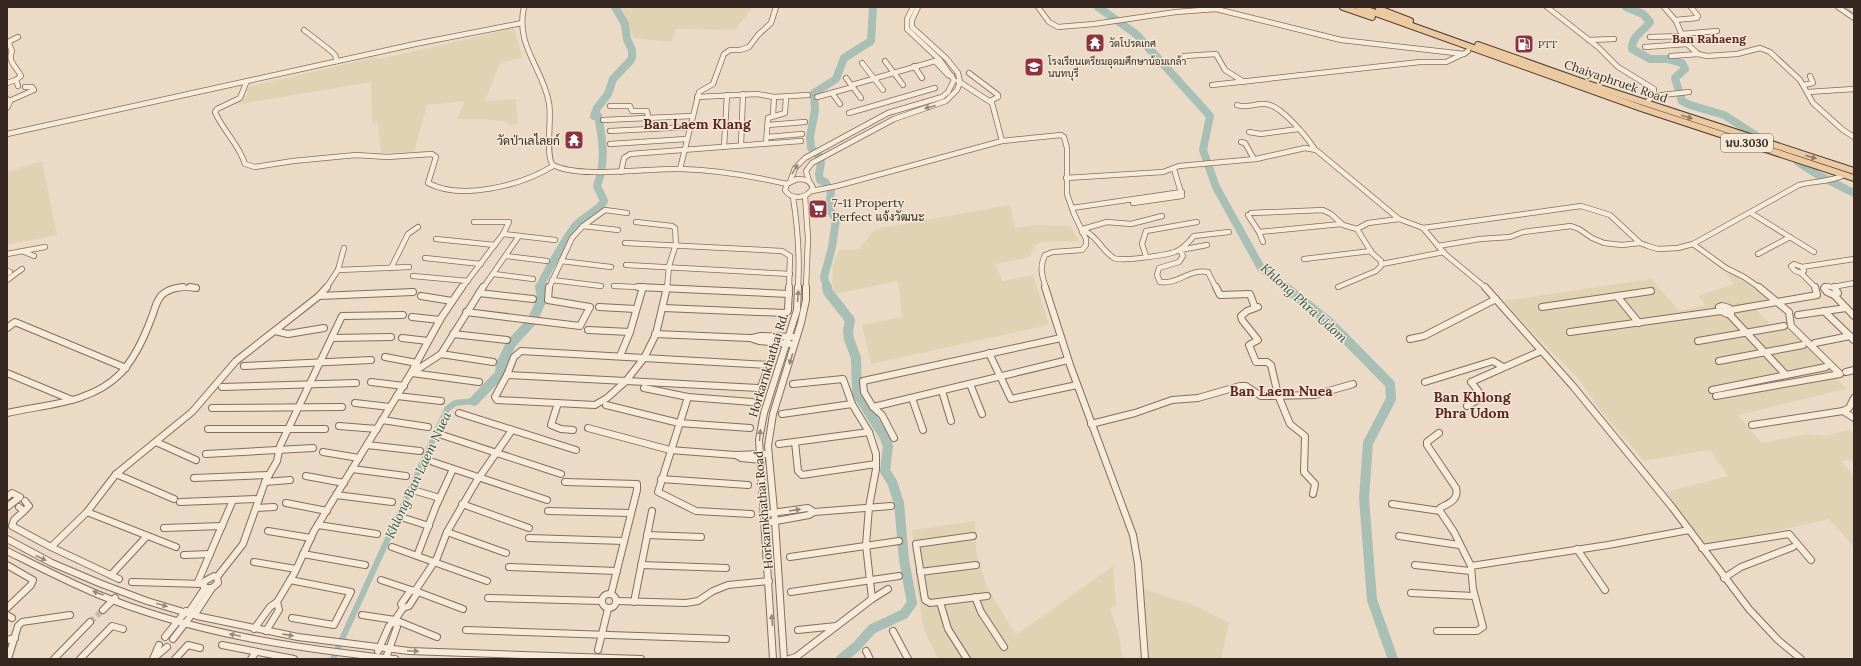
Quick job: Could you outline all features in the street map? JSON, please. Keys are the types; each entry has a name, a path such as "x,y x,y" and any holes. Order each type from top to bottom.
{"main road":[{"name":"Chaiyaphruek Road","path":"1343,7 1392,23 1466,52 1621,104 1643,105"},
{"path":"1355,7 1392,23"},
{"name":"Chaiyaphruek Road","path":"1359,7 1854,178"},
{"name":"Chaiyaphruek Road","path":"1373,7 1643,105 1854,171"}],"street":[{"path":"524,7 522,23 532,60 549,101 549,152 550,162 553,166 564,169 599,172 680,169 741,175 788,183 801,179 809,181"},
{"path":"680,169 689,127 700,91 714,82 724,54 730,50 740,50 750,47 758,35 770,23 776,7"},
{"path":"912,7 906,19 906,28 940,60 953,78"},
{"path":"812,191 812,186 805,171 812,163 894,119 946,101 957,90 960,82 958,72 947,59 912,27 912,20 918,7"},
{"path":"1038,7 1049,22 1058,27 1129,19 1175,9 1216,9 1341,40 1466,52"},
{"path":"1547,7 1589,40 1618,67 1654,89 1654,96"},
{"path":"1664,7 1675,20 1687,44 1698,54"},
{"path":"1675,20 1697,18 1698,16 1691,7"},
{"path":"1838,7 1854,18"},
{"path":"7,134 246,83 337,61 522,23"},
{"path":"304,30 332,50 337,61"},
{"path":"1650,37 1717,31"},
{"path":"7,83 16,80 21,76 19,71 11,63 9,53 12,51 8,44 10,41 18,37"},
{"path":"1589,40 1614,39"},
{"path":"1645,47 1687,44"},
{"path":"1670,56 1733,54 1749,52 1760,48 1767,50 1789,69 1804,85 1813,103 1843,130 1854,137"},
{"path":"1212,85 1420,62 1446,62 1466,52"},
{"path":"1184,56 1216,54 1225,70 1244,82"},
{"path":"817,97 853,86 872,78 940,60"},
{"path":"885,61 903,85"},
{"path":"935,61 948,75 990,101 1002,141"},
{"path":"862,63 872,78 883,90"},
{"path":"914,66 922,78"},
{"path":"969,73 998,95 998,97 990,101"},
{"path":"1804,85 1813,83 1810,76"},
{"path":"846,78 861,98"},
{"path":"953,78 948,92 942,97 888,114 805,158 799,162 792,171 785,190 793,197 805,196 812,191 822,190 1002,141 1060,134 1064,137 1067,154 1066,188 1072,208 1086,239 1086,245 1082,250 1053,252 1045,255 1042,261 1041,273 1068,360 1133,535 1138,564 1145,659"},
{"path":"16,80 18,86"},
{"path":"246,83 244,93 241,97 217,109 215,112 241,150 245,164 249,166 255,167 292,161 356,155 387,157 432,154 436,158 428,183 432,187 450,190 510,184 537,175 553,166"},
{"path":"7,108 8,100 34,90 32,87 25,86"},
{"path":"849,113 935,88"},
{"path":"1808,92 1854,89"},
{"path":"1643,105 1654,96 1689,92"},
{"path":"832,93 840,104"},
{"path":"697,97 743,94 757,94 774,97 808,95"},
{"path":"741,145 743,94"},
{"path":"724,147 727,95"},
{"path":"773,115 774,97"},
{"path":"766,143 768,137 768,118 773,115 786,113 786,97"},
{"path":"1237,105 1245,107 1268,104 1278,110 1298,129 1314,148 1399,219 1423,228 1581,206 1610,215 1640,242 1658,249 1669,249 1693,244 1799,185 1817,180 1834,180 1841,178 1844,175"},
{"path":"610,106 628,105 631,107 632,111 647,111 648,118"},
{"path":"880,105 894,119"},
{"path":"603,120 692,116"},
{"path":"768,125 805,122"},
{"path":"610,131 689,127"},
{"path":"1249,132 1261,134 1298,129"},
{"path":"859,130 865,134"},
{"path":"768,137 802,134"},
{"path":"610,144 686,139"},
{"path":"621,172 624,158 628,155 802,141"},
{"path":"1241,142 1245,143 1254,159"},
{"path":"1066,178 1163,172 1174,168 1192,165 1254,159 1304,148 1314,148"},
{"path":"1133,203 1182,196 1174,168"},
{"path":"1072,208 1182,192"},
{"name":"Horkarnkhathai Road","path":"784,659 776,521 768,458 773,414 795,344 806,300 808,247 804,211 805,196"},
{"name":"Horkarnkhathai Rd.","path":"773,659 759,440 764,413 797,310 799,247 798,227 793,197"},
{"path":"466,312 580,326 590,307 548,300 549,287 572,238 583,226 605,210 627,213"},
{"path":"1263,242 1250,214 1323,210 1331,214 1340,224 1348,228 1357,229 1368,223 1399,219"},
{"path":"1751,213 1814,252"},
{"path":"1082,231 1107,222 1131,224 1162,216"},
{"path":"254,629 270,607 277,602 326,511 404,386 452,300 495,245 509,222 474,222"},
{"path":"507,375 627,381 758,388 761,387 770,366 646,358 620,356 522,351 517,353 514,357 507,375 495,394 497,400 599,404 627,381 646,358 663,308 669,267 676,247 677,237 675,228 672,226 636,222"},
{"path":"1146,256 1142,247 1143,236 1146,231 1197,222"},
{"path":"1259,232 1340,224"},
{"path":"583,226 618,230"},
{"path":"1438,246 1480,239 1510,237 1523,232 1571,226 1578,227 1595,240 1618,247 1640,242"},
{"path":"391,268 408,234 418,227"},
{"path":"1423,228 1444,252 1483,285 1572,385 1689,530 1724,578 1765,628 1801,659"},
{"path":"1357,229 1382,264"},
{"path":"1082,231 1092,233 1112,258 1119,261 1207,245"},
{"path":"1180,250 1194,236 1229,232"},
{"path":"503,234 555,240"},
{"path":"411,374 441,354 466,312 494,274 519,236"},
{"path":"1758,254 1790,237"},
{"path":"436,240 495,245"},
{"path":"625,243 676,247 782,251 790,256 788,311 781,314 663,308"},
{"path":"1693,244 1726,268 1744,277 1778,302 1789,312 1791,317 1791,326 1840,374 1716,396"},
{"path":"7,254 22,250 45,247"},
{"path":"799,247 808,247"},
{"path":"51,547 87,512 116,474 130,461 156,442 192,412 236,361 319,296 330,284 338,270 344,248"},
{"path":"22,250 34,256"},
{"path":"1180,250 1183,256 1179,262 1159,268 1157,275 1160,282 1171,282 1199,270 1204,270 1208,272 1220,295 1227,296 1250,294 1256,306 1247,311 1241,318 1258,340 1249,345 1254,359 1257,362 1267,362 1271,365 1278,395 1290,424 1305,436 1304,472 1315,484 1314,494"},
{"path":"1304,259 1371,250"},
{"path":"1338,287 1376,271 1382,264 1444,252"},
{"path":"506,256 547,261"},
{"path":"425,258 481,264"},
{"path":"1730,312 1817,295 1817,289 1801,270 1854,259"},
{"path":"561,261 611,267"},
{"path":"626,265 790,274"},
{"path":"338,270 409,267"},
{"path":"7,280 22,269"},
{"path":"7,271 10,272 7,274"},
{"path":"494,274 533,279"},
{"path":"413,276 468,281"},
{"path":"552,280 602,286"},
{"path":"1854,284 1833,287 1828,286 1824,288 1827,292 1834,295 1854,316"},
{"path":"614,286 789,294"},
{"path":"7,413 73,400 88,395 101,388 126,368 137,353 163,294 182,287 196,288"},
{"path":"620,356 630,332 643,287"},
{"path":"1833,287 1838,292 1838,294 1834,295"},
{"path":"1542,306 1651,291"},
{"path":"319,296 413,292"},
{"path":"480,293 533,299"},
{"path":"421,296 452,300"},
{"path":"1617,296 1639,323"},
{"path":"1410,339 1424,336 1496,299"},
{"path":"1570,332 1721,311 1719,307 1722,306 1730,312 1746,333 1786,375"},
{"path":"600,307 636,309"},
{"path":"1798,315 1846,308"},
{"path":"1824,311 1852,338"},
{"path":"173,639 186,623 209,578 217,577 243,544 265,482 277,461 279,450 288,429 342,316 403,315"},
{"path":"412,317 440,320"},
{"path":"7,328 14,322 126,368"},
{"path":"1698,340 1784,326"},
{"path":"274,331 288,334 324,328"},
{"path":"588,330 630,332"},
{"path":"453,334 507,340"},
{"path":"655,334 750,338 795,344"},
{"path":"750,338 761,336 797,337"},
{"path":"332,338 391,337"},
{"path":"402,338 428,341"},
{"path":"894,438 882,415 873,407 864,392 863,381 1061,338"},
{"path":"1815,342 1852,338"},
{"path":"1719,361 1803,345"},
{"path":"1467,406 1483,397 1482,394 1471,384 1471,382 1541,351"},
{"path":"989,353 1011,399 1077,385"},
{"path":"441,354 493,362"},
{"path":"385,357 417,362"},
{"path":"244,366 371,360"},
{"path":"873,407 1068,360"},
{"path":"1425,382 1493,361 1503,367"},
{"path":"1712,390 1826,367"},
{"path":"1846,372 1854,370"},
{"path":"7,373 73,400"},
{"path":"411,374 479,382"},
{"path":"792,384 843,378 852,404 869,432 876,454 866,545 872,599"},
{"path":"371,382 404,386"},
{"path":"222,387 356,383"},
{"path":"970,384 982,414"},
{"path":"1091,424 1135,413 1172,400 1198,398 1240,386 1252,388 1261,396 1315,395 1352,384"},
{"path":"644,388 688,397 752,402"},
{"path":"942,391 951,421"},
{"path":"397,396 441,401"},
{"path":"688,397 670,450 658,492 696,511 751,514"},
{"path":"912,398 923,430"},
{"path":"1752,425 1843,411 1849,408 1854,398"},
{"path":"355,403 390,408"},
{"path":"558,403 550,422 552,426 561,429 573,430"},
{"path":"782,414 852,404"},
{"path":"606,405 679,423 750,428"},
{"path":"212,408 342,407"},
{"path":"1843,411 1854,418"},
{"path":"459,413 576,450"},
{"path":"382,420 428,427"},
{"path":"339,426 377,429"},
{"path":"588,428 670,450 735,455 741,458 768,458"},
{"path":"208,429 325,429"},
{"path":"375,657 389,626 403,608 401,604 414,591 435,562 447,532 462,504 512,430"},
{"path":"779,444 869,432"},
{"path":"1438,434 1427,442 1427,445 1456,488 1457,495 1455,500 1440,508 1440,511"},
{"path":"442,435 561,474"},
{"path":"156,442 196,460"},
{"path":"795,442 798,471 802,475 876,464"},
{"path":"367,445 420,451"},
{"path":"206,454 313,448"},
{"path":"323,452 359,458"},
{"path":"432,462 547,500"},
{"path":"352,469 406,476"},
{"path":"417,556 453,469"},
{"path":"116,474 177,501 259,499"},
{"path":"194,478 269,475"},
{"path":"306,476 344,483"},
{"path":"661,479 748,485"},
{"path":"265,482 290,480"},
{"path":"565,482 637,484 637,490 611,594"},
{"path":"416,491 440,498"},
{"path":"9,493 22,499 29,506 14,506"},
{"path":"336,495 392,502"},
{"path":"22,499 14,506 14,520 12,526 51,547 119,579"},
{"path":"204,586 210,554 233,500"},
{"path":"286,503 326,511"},
{"path":"462,504 529,528"},
{"path":"1392,504 1440,511 1454,532 1471,568 1474,596 1483,624 1482,629 1477,631 1437,631"},
{"path":"765,523 809,515 814,512 892,506"},
{"path":"256,508 274,507"},
{"path":"764,514 808,508 814,512"},
{"path":"548,511 631,513"},
{"path":"634,602 652,511"},
{"path":"87,512 176,547"},
{"path":"404,518 429,526"},
{"path":"318,525 377,534"},
{"path":"164,528 222,526"},
{"path":"1415,566 1471,568 1577,549 1632,542 1689,530"},
{"path":"268,531 311,538"},
{"path":"447,532 506,553"},
{"path":"1702,548 1789,534 1811,560"},
{"path":"647,535 701,537"},
{"path":"110,575 147,536"},
{"path":"973,536 916,544 925,600 930,603 987,596"},
{"path":"1399,536 1459,545"},
{"path":"529,538 624,541"},
{"path":"7,539 75,574 121,592 191,613 254,629 332,642 389,649 491,656 641,659"},
{"path":"790,557 899,541"},
{"path":"392,547 486,581"},
{"path":"1724,578 1741,567 1792,547"},
{"path":"1577,549 1605,590"},
{"path":"7,551 29,564 81,587 178,621 260,640 342,654 395,659"},
{"path":"184,555 210,554"},
{"path":"303,554 364,565"},
{"path":"254,562 296,569"},
{"path":"7,565 32,580 31,585 7,608"},
{"path":"641,565 726,568"},
{"path":"920,572 976,565"},
{"path":"508,567 617,571"},
{"path":"791,592 899,576"},
{"path":"132,582 204,586 218,583 217,577"},
{"path":"290,580 351,592 334,625 292,618"},
{"path":"381,580 463,610"},
{"path":"617,601 698,601 714,591 728,585 769,581"},
{"path":"789,659 796,657 872,599 888,589"},
{"path":"103,610 121,592"},
{"path":"1411,593 1474,596"},
{"path":"488,598 601,601 604,597 611,594"},
{"path":"611,594 615,596 617,601"},
{"path":"975,597 982,612 1004,647"},
{"path":"601,601 603,607 608,609"},
{"path":"598,650 608,609 613,607 617,601"},
{"path":"266,631 279,610 277,602"},
{"path":"940,602 948,629 966,659"},
{"path":"165,637 178,621 191,613"},
{"path":"8,659 18,626 22,622 70,615"},
{"path":"362,615 395,620 437,637"},
{"path":"386,658 396,628 395,620"},
{"path":"54,659 90,622"},
{"path":"80,659 112,626 124,628"},
{"path":"798,630 837,626"},
{"path":"466,630 726,639"},
{"path":"893,631 908,659"},
{"path":"7,640 15,638"},
{"path":"153,659 159,645"},
{"path":"175,659 188,645 200,648"},
{"path":"222,645 294,659"},
{"path":"153,659 167,647"},
{"path":"866,650 870,659"},
{"path":"251,659 256,652"}],"shaded area":[{"path":"621,7 752,8 735,30 676,29 671,42 634,38"},
{"path":"514,28 523,58 500,63 485,101 516,99 518,124 511,126 506,121 457,119 465,101 427,105 414,152 381,153 378,124 372,122 371,82 233,105 246,96 248,87 375,57 380,59"},
{"path":"42,161 57,235 7,245 7,172"},
{"path":"1010,205 1015,228 1036,225 1070,226 1079,241 1042,242 1034,246 1030,257 996,264 1002,281 1033,275 1049,325 871,364 862,325 902,317 898,281 835,294 832,280 833,265 839,250 859,249 875,229"},
{"path":"1726,273 1738,276 1771,301 1754,307 1773,327 1782,325 1820,359 1846,389 1738,415 1762,443 1807,434 1825,436 1849,430 1854,433 1854,459 1841,461 1854,475 1854,547 1829,519 1705,547 1666,492 1728,476 1710,450 1644,461 1600,410 1577,377 1531,331 1504,301 1651,279 1680,311 1706,305 1698,296 1734,284"},
{"path":"975,521 976,551 987,587 1016,635 1113,566 1116,606 1110,608 1118,631 1123,659 938,659 924,630 916,581 912,530"},
{"path":"1144,589 1194,605 1229,623 1221,659 1147,659"}],"waterway":[{"name":"Khlong Ban Laem Nuea","path":"540,288 556,256 576,225 600,207 604,201 597,186 602,168 603,151 598,116 594,116 597,108 608,94 613,79 631,60 632,57 632,50 627,39 625,24 615,7"},
{"path":"827,288 824,277 832,247 836,219 829,209 831,191 825,182 820,180 819,174 821,163 819,156 811,148 810,137 815,110 814,93 836,79 844,58 871,41 873,7"},
{"name":"Khlong Phra Udom","path":"1098,7 1136,34 1210,116 1203,150 1216,187 1261,268 1286,288"},
{"path":"1626,7 1643,14 1650,22 1636,37 1632,44 1632,49 1650,59 1667,59 1682,63 1685,69 1675,78 1682,101 1690,105 1724,115 1760,138"},
{"path":"1842,7 1854,15"},
{"path":"1798,162 1818,175 1854,193"},
{"path":"827,287 828,292 850,320 848,331 849,339 856,358 857,393 884,436 888,446 885,471 892,482 899,503 904,560 912,603 904,614 872,629 856,647 841,659"},
{"name":"Khlong Phra Udom","path":"1285,287 1330,323 1390,384 1391,399 1368,443 1364,498 1372,600 1393,659"},
{"name":"Khlong Ban Laem Nuea","path":"474,401 500,374 501,364 511,344 532,321 542,299 540,288"},
{"name":"Khlong Ban Laem Nuea","path":"333,659 447,409 455,403 474,401"}],"tunnel":[{"path":"90,622 103,610"}],"place":[{"name":"วัดโปรดเกศ","path":"1095,43"},
{"name":"PTT","path":"1524,44"},
{"name":"โรงเรียนเตรียมอุดมศึกษาน้อมเกล้า นนทบุรี","path":"1034,67"},
{"name":"วัดป่าเลไลยก์","path":"574,140"},
{"name":"7-11 Property Perfect แจ้งวัฒนะ","path":"818,209"}],"district":[{"name":"Ban Rahaeng","path":"1709,38"},
{"name":"Ban Laem Klang","path":"697,124"},
{"name":"Ban Laem Nuea","path":"1281,391"},
{"name":"Ban Khlong Phra Udom","path":"1472,406"}]}
